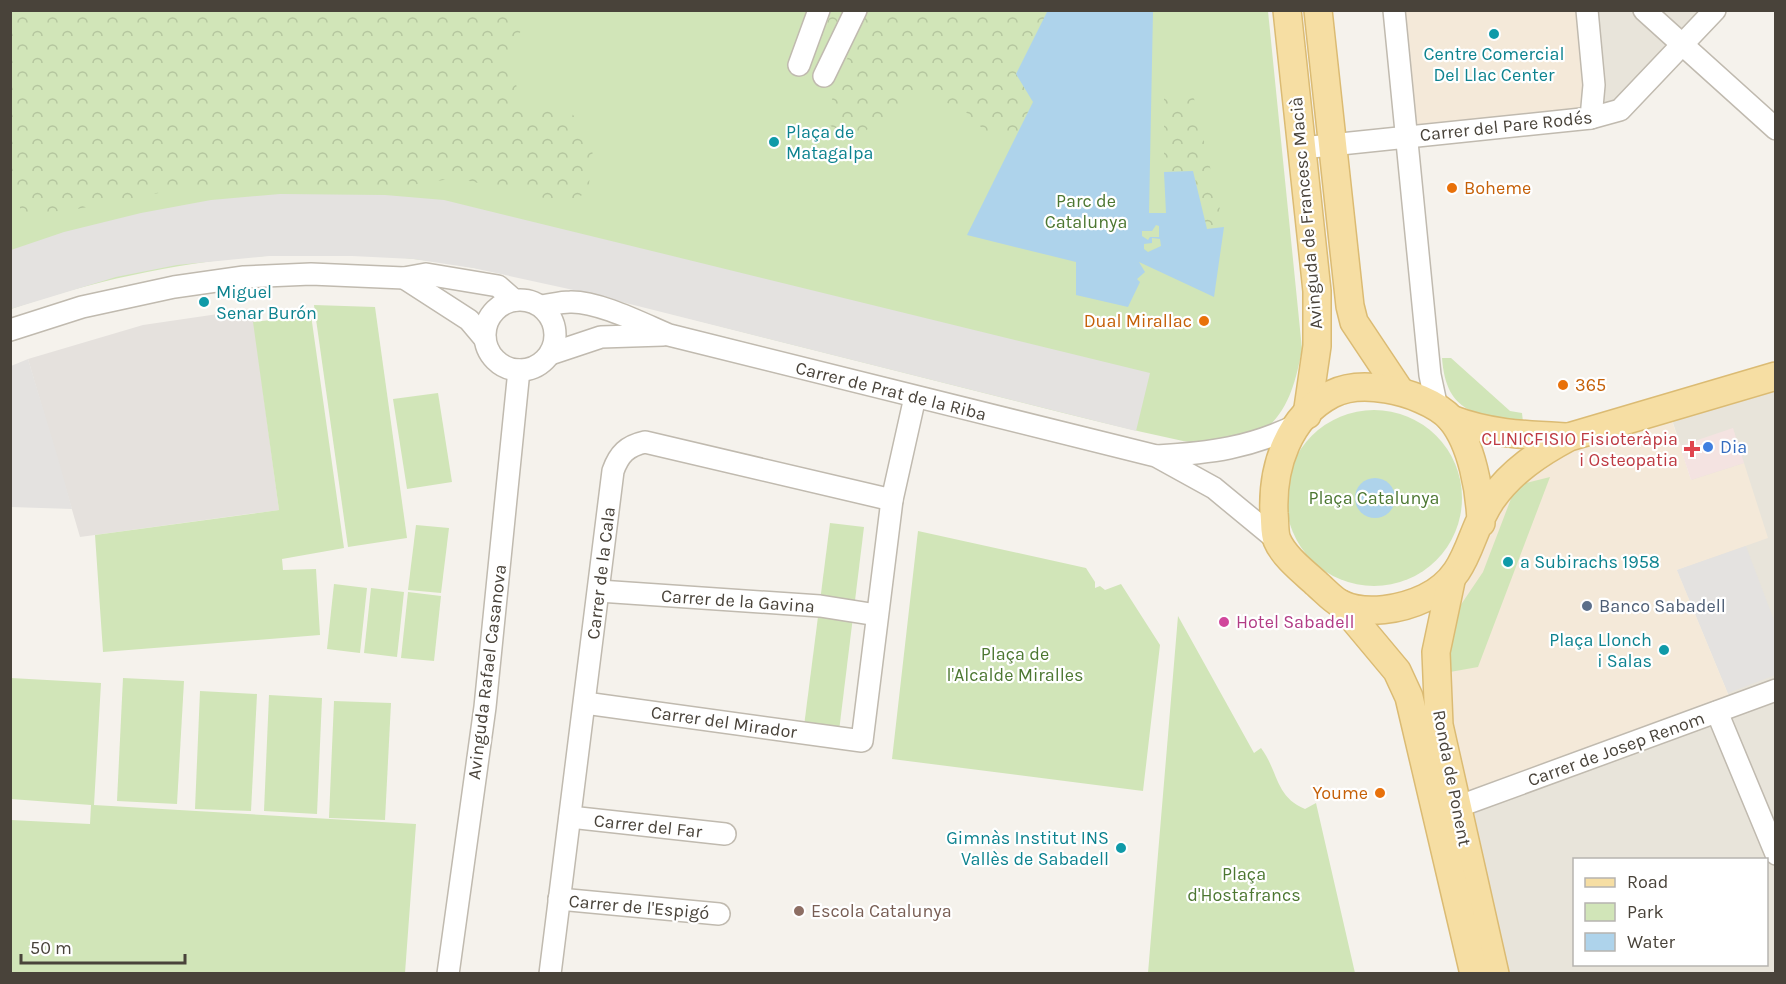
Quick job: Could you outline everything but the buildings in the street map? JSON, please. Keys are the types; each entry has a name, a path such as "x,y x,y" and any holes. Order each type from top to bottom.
{"main road":[{"name":"Avinguda de Francesc Macià","path":"1287,10 1318,326 1303,419"},
{"name":"Avinguda de Francesc Macià","path":"1318,10 1347,291 1352,314 1371,349 1400,391"},
{"path":"1341,604 1369,610 1398,608 1425,598 1451,581 1469,553 1490,501 1503,485 1526,463 1569,437 1776,376"},
{"path":"1277,540 1274,504 1276,470 1287,440 1303,419 1333,393 1352,388 1374,387 1400,391 1480,430 1509,435 1569,437"},
{"path":"1444,414 1468,453 1475,475 1481,523"},
{"name":"Ronda de Ponent","path":"1277,540 1296,564 1341,604 1397,671 1409,697 1474,974"},
{"name":"Ronda de Ponent","path":"1451,581 1436,652 1435,675 1439,725 1495,974"}],"street":[{"path":"799,65 819,10"},
{"path":"824,76 856,10"},
{"path":"1394,10 1430,375 1444,414"},
{"path":"1587,10 1594,85 1591,118"},
{"path":"1644,10 1776,129"},
{"name":"Carrer del Pare Rodés","path":"1302,148 1591,118 1620,110 1715,10"},
{"path":"10,330 82,307 174,286 244,278 310,274 404,278 426,274 498,286 514,300"},
{"path":"404,278 469,321 485,339 492,357 500,364 519,370 542,364 550,354 555,345 554,323 541,306 524,299 514,300 496,308 489,317 485,339"},
{"name":"Carrer de Prat de la Riba","path":"541,306 572,302 620,313 669,335 1156,456"},
{"name":"Carrer de Prat de la Riba","path":"550,354 601,337 669,335"},
{"name":"Avinguda Rafael Casanova","path":"448,974 484,707 519,370"},
{"path":"877,615 892,500 915,397"},
{"path":"1156,456 1230,449 1267,440 1303,419"},
{"name":"Carrer de la Cala","path":"550,974 613,471 626,449 645,442 848,492 892,500"},
{"path":"1156,456 1214,488 1277,540"},
{"name":"Carrer de la Gavina","path":"599,591 820,606 877,615"},
{"name":"Carrer del Mirador","path":"585,703 862,741 877,615"},
{"name":"Carrer de Josep Renom","path":"1456,807 1776,690"},
{"path":"1718,712 1776,854"},
{"name":"Carrer del Far","path":"570,817 725,834"},
{"name":"Carrer de l'Espigó","path":"559,899 719,914"}],"shaded area":[{"path":"1395,11 1588,11 1599,115 1408,135"},
{"path":"1588,11 1715,11 1599,115"},
{"path":"280,194 385,195 444,200 1150,373 1136,431 578,291 473,268 413,259 269,256 177,265 116,277 11,309 11,250 64,232 141,213 211,200"},
{"path":"252,309 279,510 80,537 28,359 143,325"},
{"path":"28,359 72,509 11,507 11,366"},
{"path":"1775,376 1775,973 1474,973 1437,813 1733,706 1677,570 1717,555 1668,408"},
{"path":"1668,408 1691,480 1744,463 1768,538 1677,570 1733,706 1457,807 1435,675 1469,553 1526,463"},
{"path":"1733,428 1744,463 1691,480 1680,446"},
{"path":"1746,546 1775,623 1775,675 1728,693 1677,570"}],"green space":[{"path":"11,10 523,11 522,28 508,60 524,109 568,109 590,135 593,157 588,190 571,204 456,178 406,186 184,188 72,210 22,214 14,189 11,189"},
{"name":"Parc de Catalunya","path":"10,11 1268,11 1302,349 1294,384 1280,414 1256,435 1220,445 1183,441 548,283 448,263 363,255 261,256 210,262 109,280 11,309"},
{"path":"832,11 842,11 828,38 822,35"},
{"path":"865,11 1048,11 1016,73 1033,102 1018,132 989,135 961,107 916,95 851,141 824,121"},
{"path":"1193,94 1224,227 1207,229 1193,171 1164,172 1164,95"},
{"path":"314,305 375,307 407,538 348,547"},
{"path":"311,315 344,548 282,559 283,570 316,569 320,635 103,652 95,535 279,510 253,322"},
{"path":"1442,358 1451,358 1510,411 1522,413 1523,422 1478,413 1457,401 1445,377"},
{"path":"438,393 452,482 407,489 393,399"},
{"name":"Plaça Catalunya","path":"1374,410 1391,411 1408,416 1436,436 1456,464 1461,481 1461,515 1456,532 1436,560 1408,580 1391,585 1374,586 1357,585 1340,580 1312,560 1292,532 1287,515 1286,498 1287,481 1292,464 1312,436 1340,416 1357,411"},
{"path":"1550,477 1478,667 1450,672 1448,650 1458,609 1483,572 1512,496 1522,484"},
{"path":"830,523 864,527 839,731 804,726"},
{"path":"416,525 449,528 441,593 408,590"},
{"name":"Plaça de l'Alcalde Miralles","path":"918,531 1086,568 1095,582 1095,588 1100,586 1105,590 1121,584 1160,645 1143,791 892,759"},
{"path":"334,584 367,588 360,653 327,649"},
{"path":"371,588 404,592 397,657 364,653"},
{"path":"408,592 441,596 434,661 401,658"},
{"name":"Plaça d'Hostafrancs","path":"1178,616 1254,753 1261,748 1282,790 1295,804 1305,809 1316,803 1355,973 1148,973"},
{"path":"11,678 101,683 94,805 416,824 405,973 11,973 11,820 90,824 91,805 11,799"},
{"path":"123,678 184,681 177,804 117,801"},
{"path":"200,691 257,694 251,811 195,809"},
{"path":"269,695 322,698 317,814 264,811"},
{"path":"334,701 391,703 385,820 329,818"}],"water":[{"path":"1048,10 1153,11 1149,213 1166,213 1164,172 1193,171 1207,229 1224,227 1214,297 1139,262 1145,272 1137,279 1140,282 1128,307 1076,295 1076,262 967,235 1033,102 1016,74","holes":["1156,225 1159,226 1159,237 1150,237 1148,240 1142,236 1142,231 1152,231","1152,238 1160,239 1161,246 1148,252 1144,249 1144,244 1152,243"]},
{"path":"1375,478 1383,479 1389,484 1394,490 1394,506 1389,512 1383,517 1375,518 1367,517 1361,512 1356,506 1355,498 1356,490 1361,484 1367,479"}],"place":[{"name":"Centre Comercial Del Llac Center","path":"1494,34"},
{"name":"Plaça de Matagalpa","path":"774,142"},
{"name":"Boheme","path":"1452,188"},
{"name":"Miguel Senar Burón","path":"204,302"},
{"name":"Dual Mirallac","path":"1204,321"},
{"name":"365","path":"1563,385"},
{"name":"Dia","path":"1708,447"},
{"name":"CLINICFISIO Fisioteràpia i Osteopatia","path":"1692,449"},
{"name":"a Subirachs 1958","path":"1508,562"},
{"name":"Banco Sabadell","path":"1587,606"},
{"name":"Hotel Sabadell","path":"1224,622"},
{"name":"Plaça Llonch i Salas","path":"1664,650"},
{"name":"Youme","path":"1380,793"},
{"name":"Gimnàs Institut INS Vallès de Sabadell","path":"1121,848"},
{"name":"Escola Catalunya","path":"799,911"}]}
